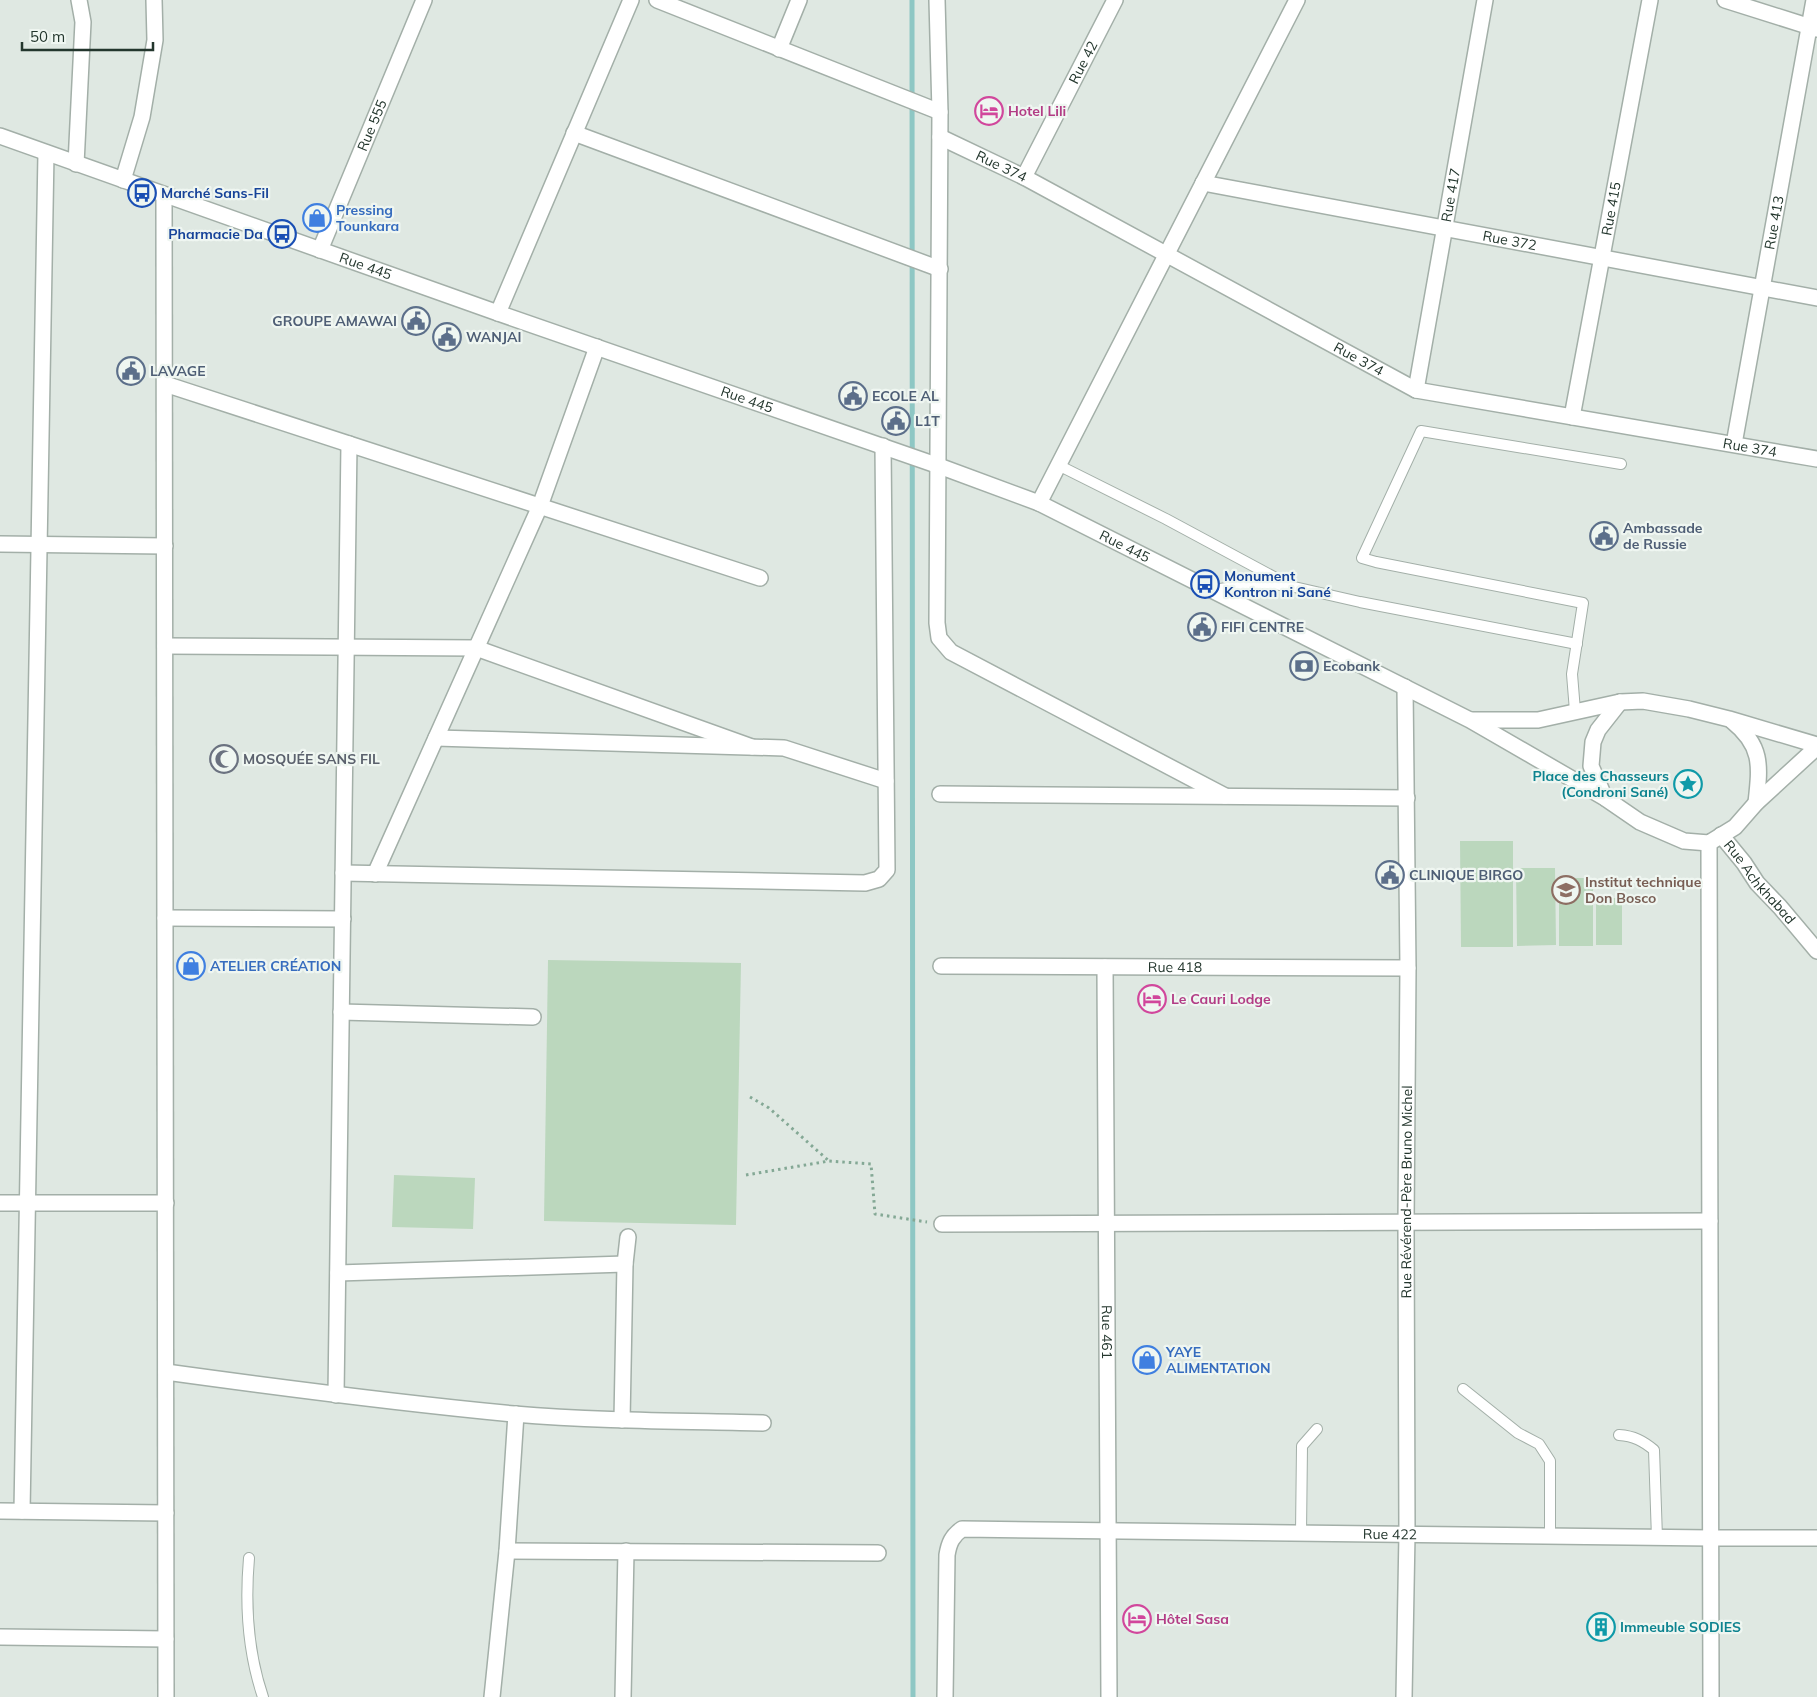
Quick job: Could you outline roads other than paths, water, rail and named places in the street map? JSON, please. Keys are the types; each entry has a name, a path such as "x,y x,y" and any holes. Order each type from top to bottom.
{"street":[{"path":"76,164 83,22 79,0"},
{"path":"123,180 142,117 155,40 154,0"},
{"name":"Rue 555","path":"320,250 424,0"},
{"path":"498,313 631,0"},
{"path":"657,0 940,112"},
{"path":"779,49 799,0"},
{"path":"937,0 940,112 937,623 939,638 951,652 1225,796"},
{"name":"Rue 42","path":"1024,177 1115,0"},
{"path":"1039,503 1297,0"},
{"name":"Rue 417","path":"1416,390 1485,0"},
{"name":"Rue 415","path":"1572,417 1650,0"},
{"path":"1725,0 1813,28"},
{"name":"Rue 413","path":"1734,444 1762,287 1813,28 1814,0"},
{"path":"574,133 940,269"},
{"name":"Rue 445","path":"0,136 498,313 923,460 1039,503 1470,720 1605,798"},
{"name":"Rue 374","path":"940,137 1024,177 1416,390 1817,459"},
{"path":"22,1511 46,153"},
{"name":"Rue 372","path":"1203,183 1817,298"},
{"path":"164,195 166,1697"},
{"path":"375,874 540,506 597,347"},
{"path":"165,384 760,578"},
{"path":"336,1395 349,444"},
{"path":"343,873 865,883 879,879 887,870 887,448"},
{"path":"0,544 165,546"},
{"path":"165,646 476,648 752,747"},
{"name":"Rue Révérend-Père Bruno Michel","path":"1404,1697 1407,1534 1406,1223 1408,968 1405,687"},
{"path":"1470,720 1538,720 1620,702 1643,701 1729,718 1817,746 1756,802 1735,827 1715,839 1684,841 1640,822 1605,798 1591,766 1593,742 1598,730 1620,702"},
{"path":"1729,718 1743,730 1758,754 1756,802"},
{"path":"436,738 784,748 886,781"},
{"path":"940,794 1407,798"},
{"path":"1711,1697 1710,1221 1715,839"},
{"name":"Rue Achkhabad","path":"1715,839 1797,926 1817,951"},
{"path":"165,918 343,919"},
{"name":"Rue 418","path":"941,966 1408,968"},
{"name":"Rue 461","path":"1105,967 1109,1697"},
{"path":"341,1012 533,1016"},
{"path":"0,1203 166,1203"},
{"path":"942,1224 1710,1221"},
{"path":"622,1420 625,1264 628,1237"},
{"path":"338,1273 625,1264"},
{"path":"166,1372 336,1395 516,1414 622,1420 763,1423"},
{"path":"492,1697 507,1551 516,1414"},
{"path":"0,1511 166,1512"},
{"name":"Rue 422","path":"945,1697 947,1555 949,1544 954,1535 962,1529 1656,1538 1817,1538"},
{"path":"507,1551 878,1553"},
{"path":"622,1697 626,1552"},
{"path":"0,1637 166,1639"}],"lane":[{"path":"1575,711 1572,674 1584,603 1362,558 1421,432 1621,464"},
{"path":"1058,465 1166,519 1290,586"},
{"path":"1213,590 1261,583 1290,586 1360,602 1577,644"},
{"path":"1464,1389 1518,1433 1539,1444 1550,1460 1550,1536"},
{"path":"1301,1533 1302,1446 1317,1429"},
{"path":"1619,1435 1630,1436 1643,1441 1654,1450 1656,1538"},
{"path":"249,1558 246,1592 250,1638 255,1675 263,1697"}],"waterway":[{"path":"912,0 913,1697"}],"place":[{"name":"Hotel Lili","path":"989,111"},
{"name":"Marché Sans-Fil","path":"142,193"},
{"name":"Pressing Tounkara","path":"317,218"},
{"name":"Pharmacie Da","path":"282,234"},
{"name":"GROUPE AMAWAI","path":"416,321"},
{"name":"WANJAI","path":"447,337"},
{"name":"LAVAGE","path":"131,371"},
{"name":"ECOLE AL","path":"853,396"},
{"name":"L1T","path":"896,421"},
{"name":"Ambassade de Russie","path":"1604,536"},
{"name":"Monument Kontron ni Sané","path":"1205,584"},
{"name":"FIFI CENTRE","path":"1202,627"},
{"name":"Ecobank","path":"1304,666"},
{"name":"MOSQUÉE SANS FIL","path":"224,759"},
{"name":"Place des Chasseurs (Condroni Sané)","path":"1688,784"},
{"name":"CLINIQUE BIRGO","path":"1390,875"},
{"name":"Institut technique Don Bosco","path":"1566,890"},
{"name":"ATELIER CRÉATION","path":"191,966"},
{"name":"Le Cauri Lodge","path":"1152,999"},
{"name":"YAYE ALIMENTATION","path":"1147,1360"},
{"name":"Hôtel Sasa","path":"1137,1619"},
{"name":"Immeuble SODIES","path":"1601,1627"}]}
